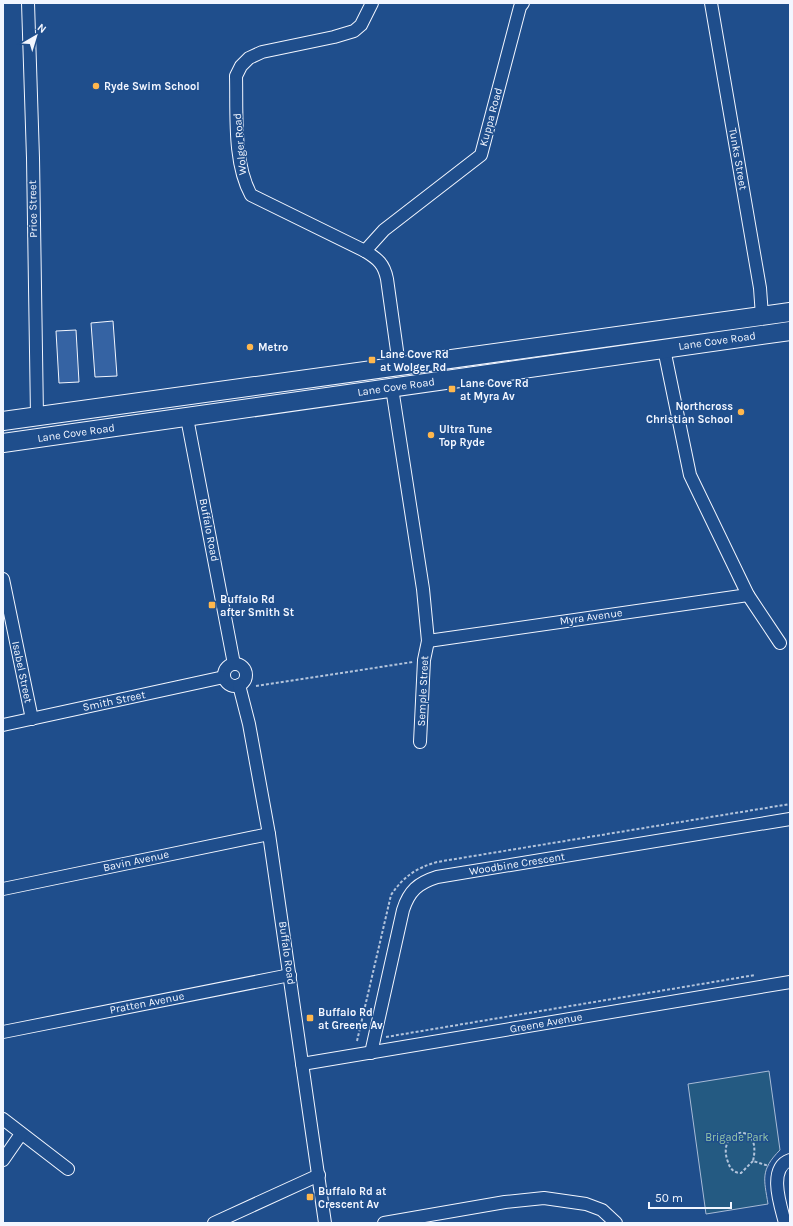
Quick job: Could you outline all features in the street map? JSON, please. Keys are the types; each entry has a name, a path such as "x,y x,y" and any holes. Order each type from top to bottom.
{"highway":[{"name":"Lane Cove Road","path":"3,421 790,312"},
{"name":"Lane Cove Road","path":"3,444 790,331"},
{"name":"Buffalo Road","path":"182,396 186,418"}],"street":[{"name":"Price Street","path":"28,3 33,166 37,416"},
{"name":"Wolger Road","path":"372,3 361,25 354,31 334,38 262,52 249,58 241,66 236,76 241,172 251,195 365,251 379,260 384,268 399,365"},
{"name":"Kuppa Road","path":"365,251 384,230 482,156 520,7 523,3"},
{"name":"Tunks Street","path":"711,3 760,288 762,316"},
{"path":"664,349 690,475 748,595 780,643"},
{"path":"392,388 423,590 428,641"},
{"name":"Buffalo Road","path":"186,418 234,664"},
{"name":"Isabel Street","path":"3,579 32,719"},
{"name":"Myra Avenue","path":"428,641 748,595"},
{"name":"Semple Street","path":"420,742 424,660 428,641"},
{"path":"234,664 243,668 246,675 244,681 239,685 228,683 224,677 226,670 234,664"},
{"name":"Smith Street","path":"3,725 224,677"},
{"name":"Buffalo Road","path":"239,685 249,724 269,834 325,1223"},
{"name":"Woodbine Crescent","path":"371,1053 403,910 407,898 420,883 437,877 790,819"},
{"name":"Bavin Avenue","path":"3,889 269,834"},
{"name":"Pratten Avenue","path":"3,1032 290,975"},
{"name":"Greene Avenue","path":"302,1064 790,982"},
{"path":"3,1119 68,1169"},
{"path":"3,1160 21,1134"},
{"path":"785,1223 777,1182 780,1169 790,1160"},
{"path":"214,1223 319,1175"},
{"path":"384,1223 506,1202 544,1198 586,1204 602,1210 616,1223"}],"path":[{"path":"256,686 424,660"},
{"path":"386,1037 755,975"},
{"path":"745,1133 753,1139 755,1146 753,1162 745,1171 741,1173 734,1172 731,1168 726,1150 729,1139 734,1135 745,1133"},
{"path":"753,1162 780,1169"}],"green space":[{"name":"Brigade Park","path":"769,1071 780,1150 766,1169 765,1188 768,1204 706,1214 688,1084"}],"building":[{"path":"113,321 117,376 95,377 91,323"},
{"path":"76,330 79,382 59,383 56,331"}],"place":[{"name":"Ryde Swim School","path":"96,86"},
{"name":"Metro","path":"250,347"},
{"name":"Lane Cove Rd at Wolger Rd","path":"372,360"},
{"name":"Lane Cove Rd at Myra Av","path":"452,389"},
{"name":"Northcross Christian School","path":"741,412"},
{"name":"Ultra Tune Top Ryde","path":"431,435"},
{"name":"Buffalo Rd after Smith St","path":"212,605"},
{"name":"Buffalo Rd at Greene Av","path":"310,1018"},
{"name":"Buffalo Rd at Crescent Av","path":"310,1197"}]}
